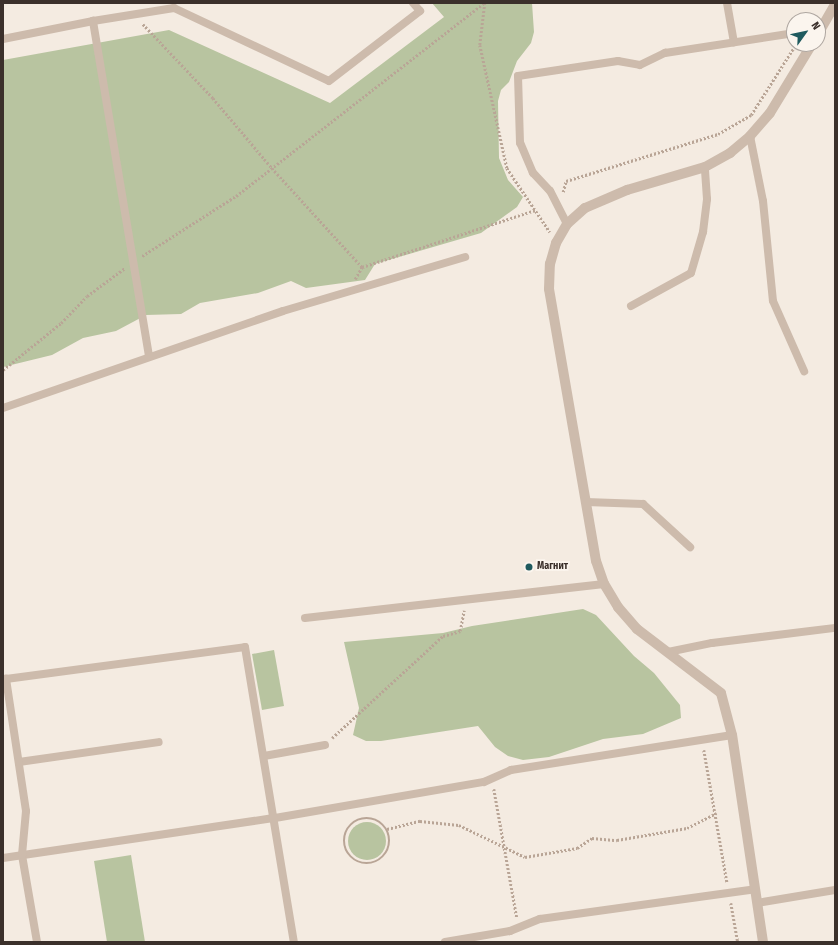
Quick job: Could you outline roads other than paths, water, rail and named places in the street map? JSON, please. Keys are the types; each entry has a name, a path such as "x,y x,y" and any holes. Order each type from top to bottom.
{"street":[{"path":"826,20 835,5"},
{"path":"763,942 732,735 721,693 638,629 618,607 604,584 596,561 549,289 550,264 556,243 567,224 585,208 603,200 705,167 730,153 750,136 770,113 807,52"}],"lane":[{"path":"3,39 93,21 174,8 329,81 420,11 412,3"},
{"path":"727,3 734,42"},
{"path":"93,21 149,356"},
{"path":"567,224 550,191 532,173 520,143 518,76 618,61 640,65 665,53 786,34"},
{"path":"750,136 763,201 773,301 804,371"},
{"path":"631,306 691,273 703,232 705,212 705,167"},
{"path":"3,408 149,356 465,256"},
{"path":"586,502 642,504 690,547"},
{"path":"305,618 604,584"},
{"path":"668,652 712,643 835,628"},
{"path":"37,942 22,855 26,811 6,679 245,647 275,818 294,942"},
{"path":"3,858 275,818 484,782 511,770 732,735"},
{"path":"19,762 159,742"},
{"path":"264,756 325,744"},
{"path":"445,942 519,928 540,919 755,889"},
{"path":"757,903 835,890"}],"place":[{"name":"Магнит","path":"529,567"}]}
